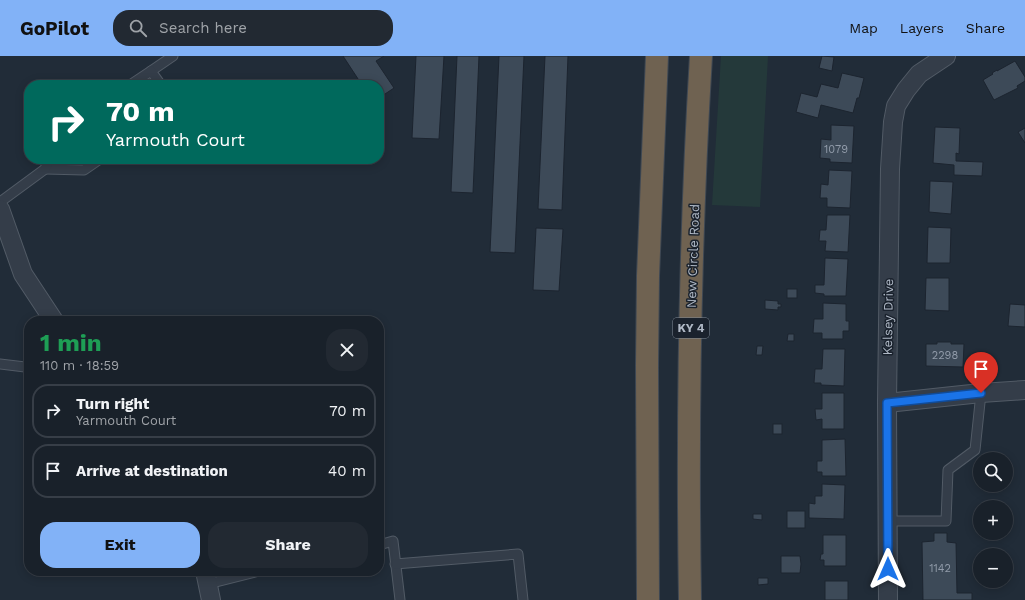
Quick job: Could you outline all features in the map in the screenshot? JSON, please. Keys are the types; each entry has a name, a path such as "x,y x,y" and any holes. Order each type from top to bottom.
{"highway":[{"path":"648,600 648,276 657,56"},
{"name":"New Circle Road","path":"690,600 690,346 701,56"}],"street":[{"name":"Kelsey Drive","path":"888,600 887,403 890,169 893,122 896,106 906,90 919,74 946,56"},
{"path":"0,209 23,274 51,316"},
{"path":"887,403 1025,390"}],"lane":[{"path":"138,80 173,56"},
{"path":"151,71 157,80"},
{"path":"0,202 45,169 47,164"},
{"path":"45,169 84,170 93,164"},
{"path":"0,364 24,367"},
{"path":"888,521 946,520 948,470 975,450 981,393"},
{"path":"384,543 393,542 400,600"},
{"path":"395,564 518,554 523,600"},
{"path":"208,585 241,576"}],"green space":[{"path":"721,56 768,56 760,207 712,205"}],"building":[{"path":"343,56 384,56 376,61 394,88 384,95 384,80 359,80"},
{"path":"416,56 444,56 439,139 412,138"},
{"path":"457,56 479,56 473,193 451,192"},
{"path":"499,56 524,56 515,253 490,252"},
{"path":"545,56 568,56 562,210 538,209"},
{"path":"822,56 834,57 832,71 819,68"},
{"path":"1015,61 1025,77 1025,81 1017,86 1018,88 994,100 983,80 997,70"},
{"path":"842,73 864,78 859,98 857,98 853,113 821,105 818,118 796,112 801,93 817,97 821,84 838,88"},
{"path":"831,125 854,126 852,163 830,162 830,159 820,158 821,139 831,140"},
{"path":"935,127 960,128 959,154 956,153 956,161 983,162 982,176 954,175 954,165 933,163"},
{"path":"1025,128 1025,143 1018,132"},
{"path":"829,170 852,171 850,208 827,207 827,198 820,198 821,184 828,185"},
{"path":"930,181 953,182 951,214 929,212"},
{"path":"827,215 850,215 848,252 825,251 826,241 819,241 820,230 826,230"},
{"path":"928,227 951,228 950,263 927,263"},
{"path":"536,228 563,229 559,291 533,290"},
{"path":"825,258 848,259 846,296 824,296 824,294 815,293 815,285 824,285"},
{"path":"926,278 949,278 949,311 925,310"},
{"path":"787,289 797,289 797,298 787,298"},
{"path":"765,300 778,301 778,304 781,304 781,307 778,307 778,310 765,309"},
{"path":"823,303 846,304 846,321 849,321 849,331 843,331 843,339 822,339 822,333 813,333 814,319 823,319"},
{"path":"1010,304 1025,305 1025,327 1008,326"},
{"path":"788,334 794,334 794,341 787,341"},
{"path":"937,342 964,344 963,367 926,366 926,344 937,344"},
{"path":"757,346 763,346 762,355 756,355"},
{"path":"823,349 845,349 844,386 821,385 821,383 814,383 815,369 822,369"},
{"path":"822,393 844,393 844,429 822,429 822,419 816,420 815,409 822,409"},
{"path":"773,424 782,424 782,434 773,434"},
{"path":"845,439 846,476 822,476 822,472 817,472 817,461 822,461 822,440"},
{"path":"822,484 845,485 844,519 809,518 809,503 815,504 815,496 822,496"},
{"path":"787,511 805,511 805,528 787,528"},
{"path":"753,514 762,514 762,520 753,519"},
{"path":"934,533 947,533 947,542 956,543 957,593 972,593 972,600 923,600 922,542 934,541"},
{"path":"823,535 846,535 846,566 824,566 824,560 820,560 821,554 823,554"},
{"path":"781,556 800,556 800,573 781,573"},
{"path":"758,578 768,578 768,584 758,585"},
{"path":"825,581 848,581 848,600 825,600"}],"route":[{"path":"888,569 887,403 981,393"}]}
